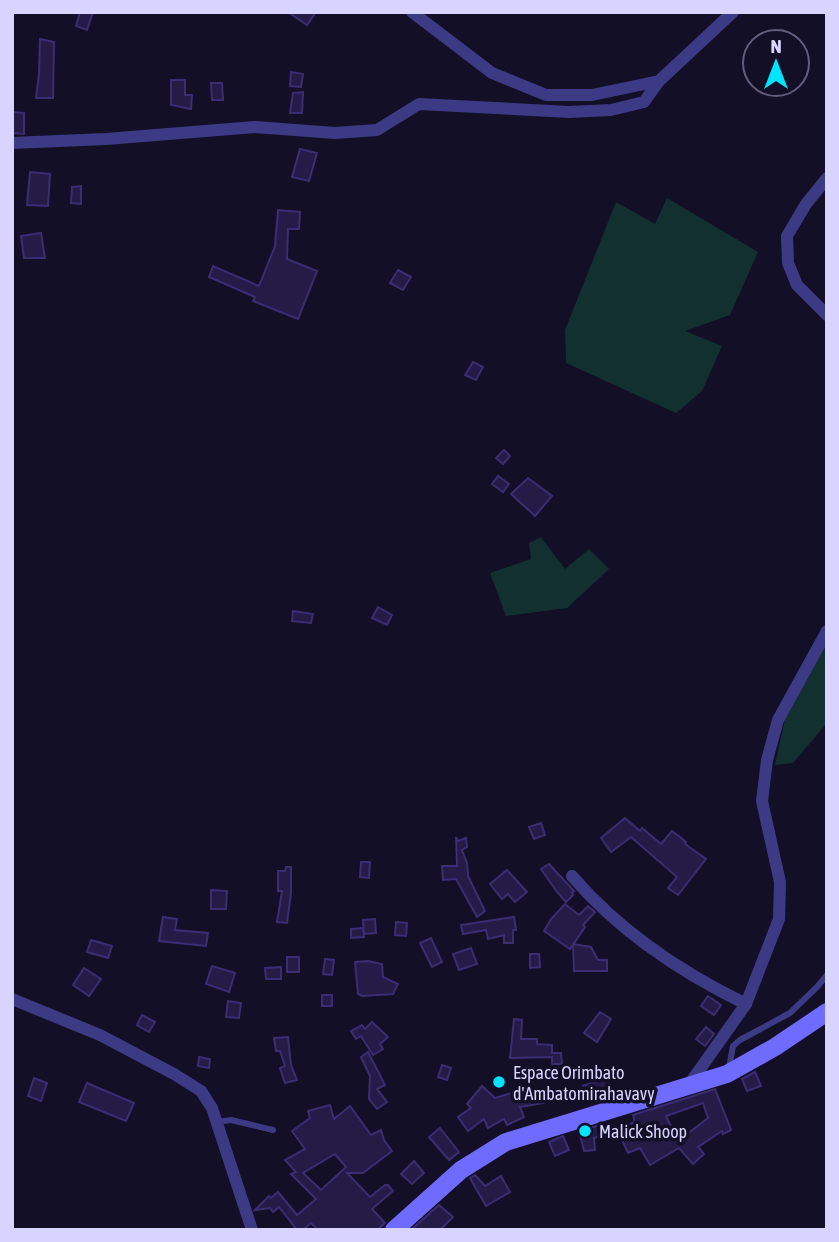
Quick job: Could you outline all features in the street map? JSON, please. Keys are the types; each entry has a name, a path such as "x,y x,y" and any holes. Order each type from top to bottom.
{"main road":[{"path":"394,1230 461,1170 506,1142 727,1073 775,1047 827,1012"}],"street":[{"path":"412,12 492,73 546,96 592,96 659,81"},
{"path":"12,143 106,139 255,127 335,133 377,130 419,104 569,112 611,110 644,103 659,81 733,12"},
{"path":"827,178 806,204 787,236 788,263 797,285 827,315"},
{"path":"688,1086 746,1004 779,919 780,882 762,801 767,760 778,720 827,631"},
{"path":"572,876 639,941 701,982 746,1004"},
{"path":"12,999 100,1035 201,1091 212,1108 252,1230"}],"lane":[{"path":"727,1073 733,1046 790,1013 827,975"},
{"path":"817,987 827,986"},
{"path":"217,1122 231,1121 273,1130"}],"green space":[{"path":"667,198 758,252 730,315 685,331 722,346 702,391 676,413 566,363 565,330 616,202 655,224"},
{"path":"541,537 565,569 589,549 609,569 567,608 506,616 490,573 531,559 529,543"},
{"path":"827,644 827,723 793,763 775,765 785,719"}],"building":[{"path":"80,12 93,12 87,30 76,26"},
{"path":"288,12 316,12 307,25"},
{"path":"40,39 54,42 53,98 36,98"},
{"path":"291,72 303,74 301,87 290,86"},
{"path":"171,80 185,80 185,95 192,95 191,109 171,105"},
{"path":"211,83 222,83 223,100 212,100"},
{"path":"303,92 302,113 290,113 293,93"},
{"path":"12,112 24,113 24,134 12,133"},
{"path":"300,149 317,153 309,181 292,177"},
{"path":"30,172 50,174 48,206 27,205"},
{"path":"81,186 81,204 71,203 72,187"},
{"path":"278,210 300,212 299,229 288,229 287,259 317,271 298,319 253,301 255,297 209,277 213,266 259,286 275,246"},
{"path":"41,233 45,258 24,258 21,236"},
{"path":"398,270 411,277 403,290 390,283"},
{"path":"473,362 483,367 476,380 465,375"},
{"path":"504,450 510,456 503,464 496,458"},
{"path":"498,476 509,484 503,492 492,484"},
{"path":"528,478 552,496 535,516 511,494"},
{"path":"378,607 392,615 387,625 372,618"},
{"path":"293,611 313,614 311,623 292,621"},
{"path":"625,818 661,844 672,831 706,859 678,895 668,888 677,877 631,837 611,852 601,838"},
{"path":"541,823 545,835 534,839 529,827"},
{"path":"456,837 458,841 466,838 467,847 462,850 468,876 485,911 477,917 456,879 443,880 442,866 457,866"},
{"path":"361,862 370,862 369,878 360,877"},
{"path":"549,864 574,891 566,902 541,869"},
{"path":"286,867 291,867 287,923 277,922 282,891 278,891 278,871 285,871"},
{"path":"507,870 527,892 515,902 508,894 502,899 490,884"},
{"path":"211,890 227,891 226,909 211,909"},
{"path":"565,904 579,915 588,906 595,912 583,925 585,927 570,949 544,931"},
{"path":"163,917 177,919 175,930 208,933 206,946 159,941"},
{"path":"514,917 516,930 513,930 513,943 504,943 504,935 488,939 486,930 463,934 461,925"},
{"path":"375,919 376,933 364,934 363,920"},
{"path":"396,922 407,923 406,936 395,935"},
{"path":"363,928 364,937 351,938 351,929"},
{"path":"431,938 442,962 432,967 420,943"},
{"path":"91,940 112,946 108,958 87,952"},
{"path":"573,944 591,947 598,960 607,960 607,971 574,971"},
{"path":"471,948 477,964 459,970 453,954"},
{"path":"530,954 539,954 540,967 530,968"},
{"path":"287,957 299,957 299,972 287,972"},
{"path":"325,959 334,960 332,975 323,974"},
{"path":"355,962 382,964 383,977 398,984 393,994 358,994"},
{"path":"212,966 235,973 229,992 206,984"},
{"path":"281,967 281,979 266,979 265,968"},
{"path":"84,968 101,979 89,996 73,985"},
{"path":"322,995 332,995 332,1006 322,1006"},
{"path":"708,996 721,1005 714,1015 701,1006"},
{"path":"228,1001 241,1003 239,1018 226,1017"},
{"path":"600,1012 611,1019 597,1042 584,1033"},
{"path":"142,1015 155,1022 149,1032 137,1025"},
{"path":"514,1019 522,1020 521,1039 537,1039 537,1044 552,1045 552,1053 561,1053 562,1064 552,1064 552,1057 510,1058"},
{"path":"372,1022 388,1037 380,1044 383,1049 373,1055 361,1036 356,1039 351,1031 362,1025 365,1029"},
{"path":"706,1027 714,1034 705,1046 696,1039"},
{"path":"288,1037 291,1065 297,1080 285,1083 280,1068 285,1066 280,1051 276,1051 274,1038"},
{"path":"368,1052 385,1085 377,1089 387,1102 377,1109 369,1099 370,1076 361,1057"},
{"path":"199,1057 210,1059 209,1068 198,1066"},
{"path":"442,1065 451,1068 447,1080 438,1077"},
{"path":"755,1072 761,1086 747,1091 742,1079"},
{"path":"34,1078 47,1083 41,1101 28,1096"},
{"path":"607,1078 611,1088 587,1098 583,1086"},
{"path":"87,1083 134,1103 126,1121 79,1102"},
{"path":"482,1086 495,1098 543,1091 544,1103 520,1107 524,1117 507,1125 504,1119 488,1128 484,1119 468,1131 458,1117 471,1108 467,1104"},
{"path":"715,1089 731,1130 723,1134 722,1131 698,1147 704,1154 693,1164 679,1148 650,1165 640,1148 628,1153 617,1129 635,1122 633,1115","holes":["703,1103 708,1118 678,1141 666,1116"]},
{"path":"330,1105 334,1119 350,1106 371,1135 381,1130 392,1151 363,1173 347,1173 370,1197 385,1185 393,1191 372,1209 385,1223 377,1230 318,1230 311,1223 303,1230 297,1230 279,1207 273,1212 270,1208 255,1210 269,1196 271,1198 278,1192 297,1215 316,1199 291,1174 296,1172 285,1160 305,1149 292,1131 310,1118 308,1111","holes":["335,1154 346,1167 321,1190 303,1173"]},
{"path":"608,1123 611,1132 594,1138 595,1150 584,1151 579,1131"},
{"path":"440,1128 459,1152 449,1160 429,1137"},
{"path":"563,1136 569,1150 555,1156 549,1142"},
{"path":"414,1161 424,1173 412,1184 401,1174"},
{"path":"475,1175 485,1186 501,1176 510,1192 486,1206 470,1178"},
{"path":"439,1205 453,1217 440,1230 411,1230"}],"place":[{"name":"Espace Orimbato d'Ambatomirahavavy","path":"499,1082"},
{"name":"Malick Shoop","path":"585,1131"}]}
